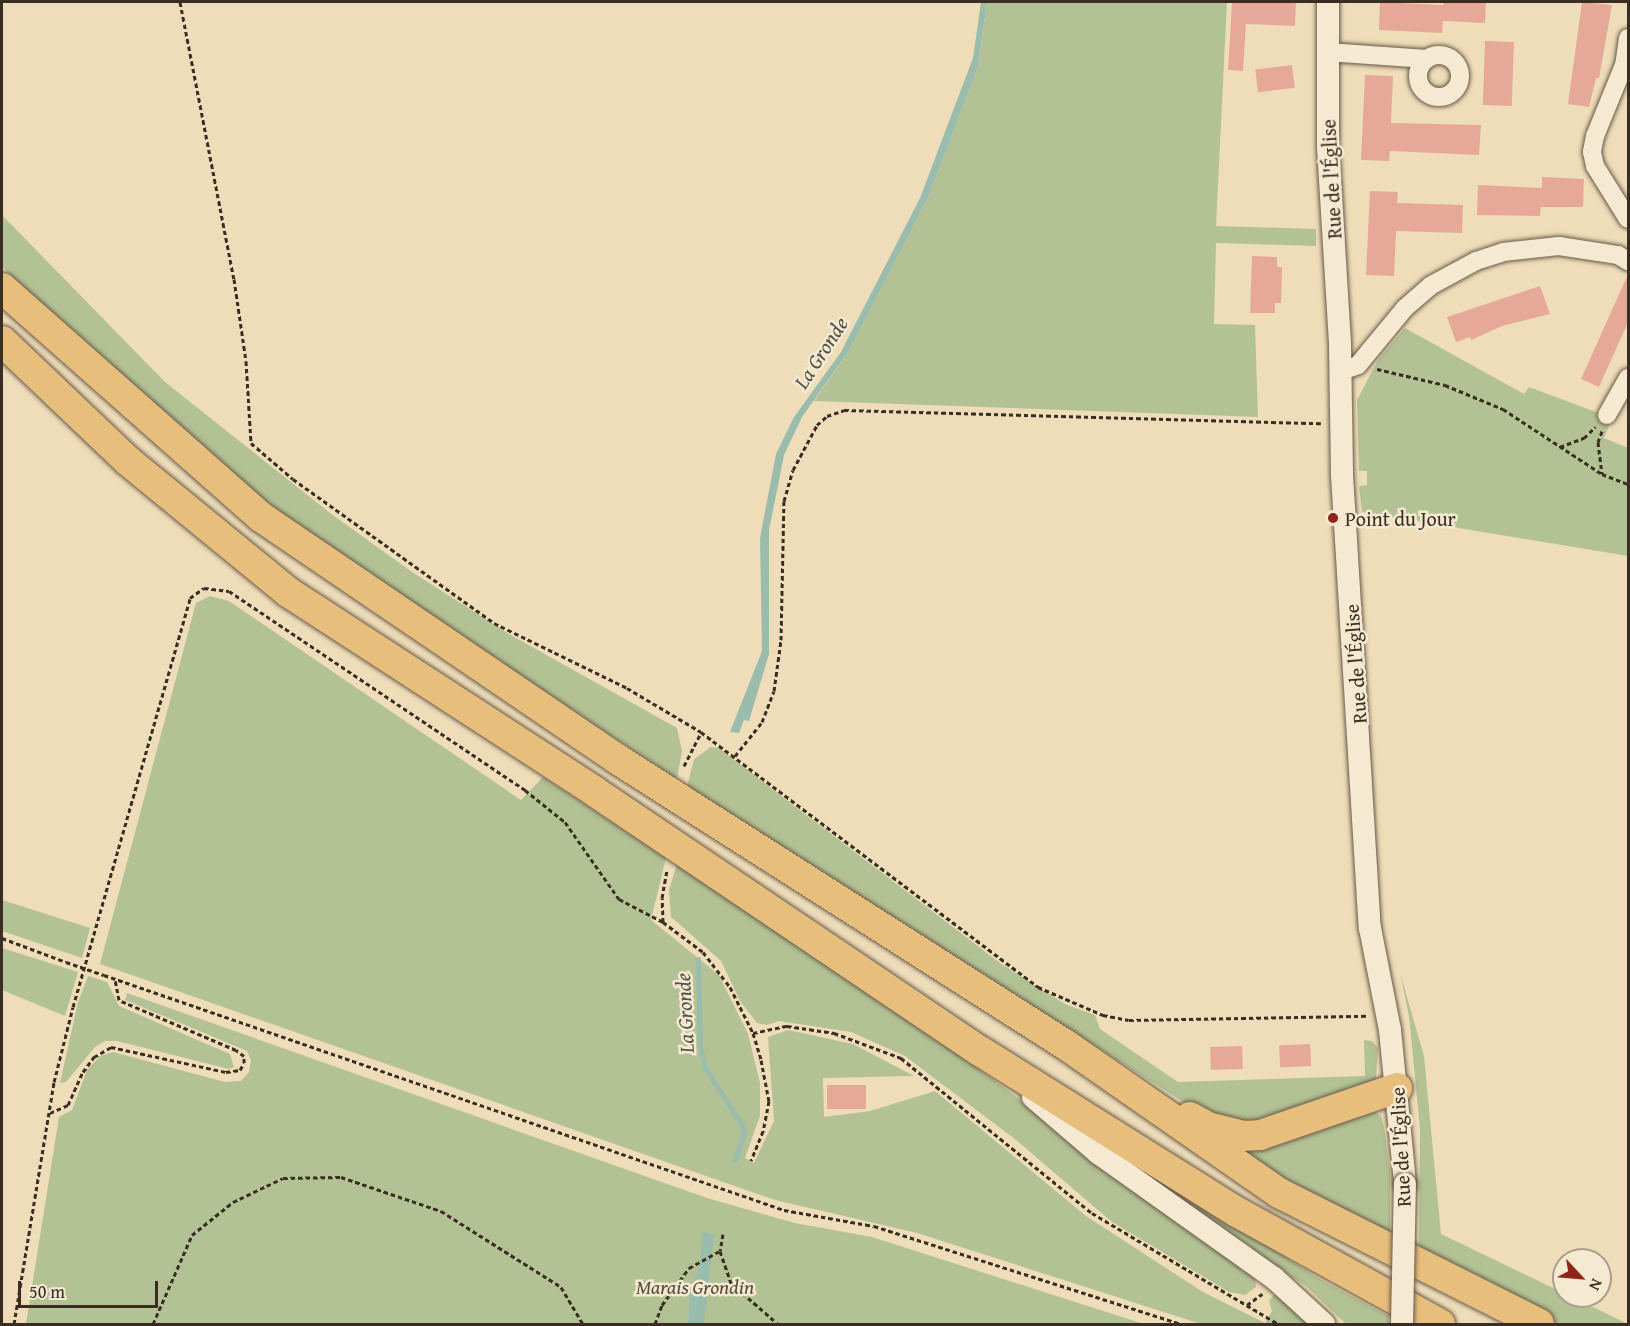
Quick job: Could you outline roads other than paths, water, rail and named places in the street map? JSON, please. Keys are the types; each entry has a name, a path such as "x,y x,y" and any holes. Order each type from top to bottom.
{"main road":[{"path":"2,288 261,517 617,759 1066,1045 1279,1193 1539,1324"},
{"path":"2,341 128,461 288,592 594,791 980,1051 1237,1212 1440,1324"},
{"path":"1066,1045 1208,1127 1243,1136 1284,1128 1397,1088"}],"street":[{"name":"Rue de l'Église","path":"1328,2 1327,52 1349,368 1342,475 1370,928 1388,1016 1405,1184 1402,1324"},
{"path":"1629,38 1624,65 1594,136 1592,152 1595,166 1629,219"},
{"path":"1327,52 1427,59"},
{"path":"1349,368 1405,308 1430,286 1476,261 1503,252 1559,246 1618,255 1629,261"},
{"path":"1607,415 1629,378"},
{"path":"980,1051 1098,1153 1274,1278 1324,1324"}],"waterway":[{"name":"La Gronde","path":"698,959 700,1045 705,1068 742,1125 744,1134 735,1159"}],"place":[{"name":"Point du Jour","path":"1333,518"}],"park label":[{"name":"Marais Grondin","path":"695,1286"}]}
